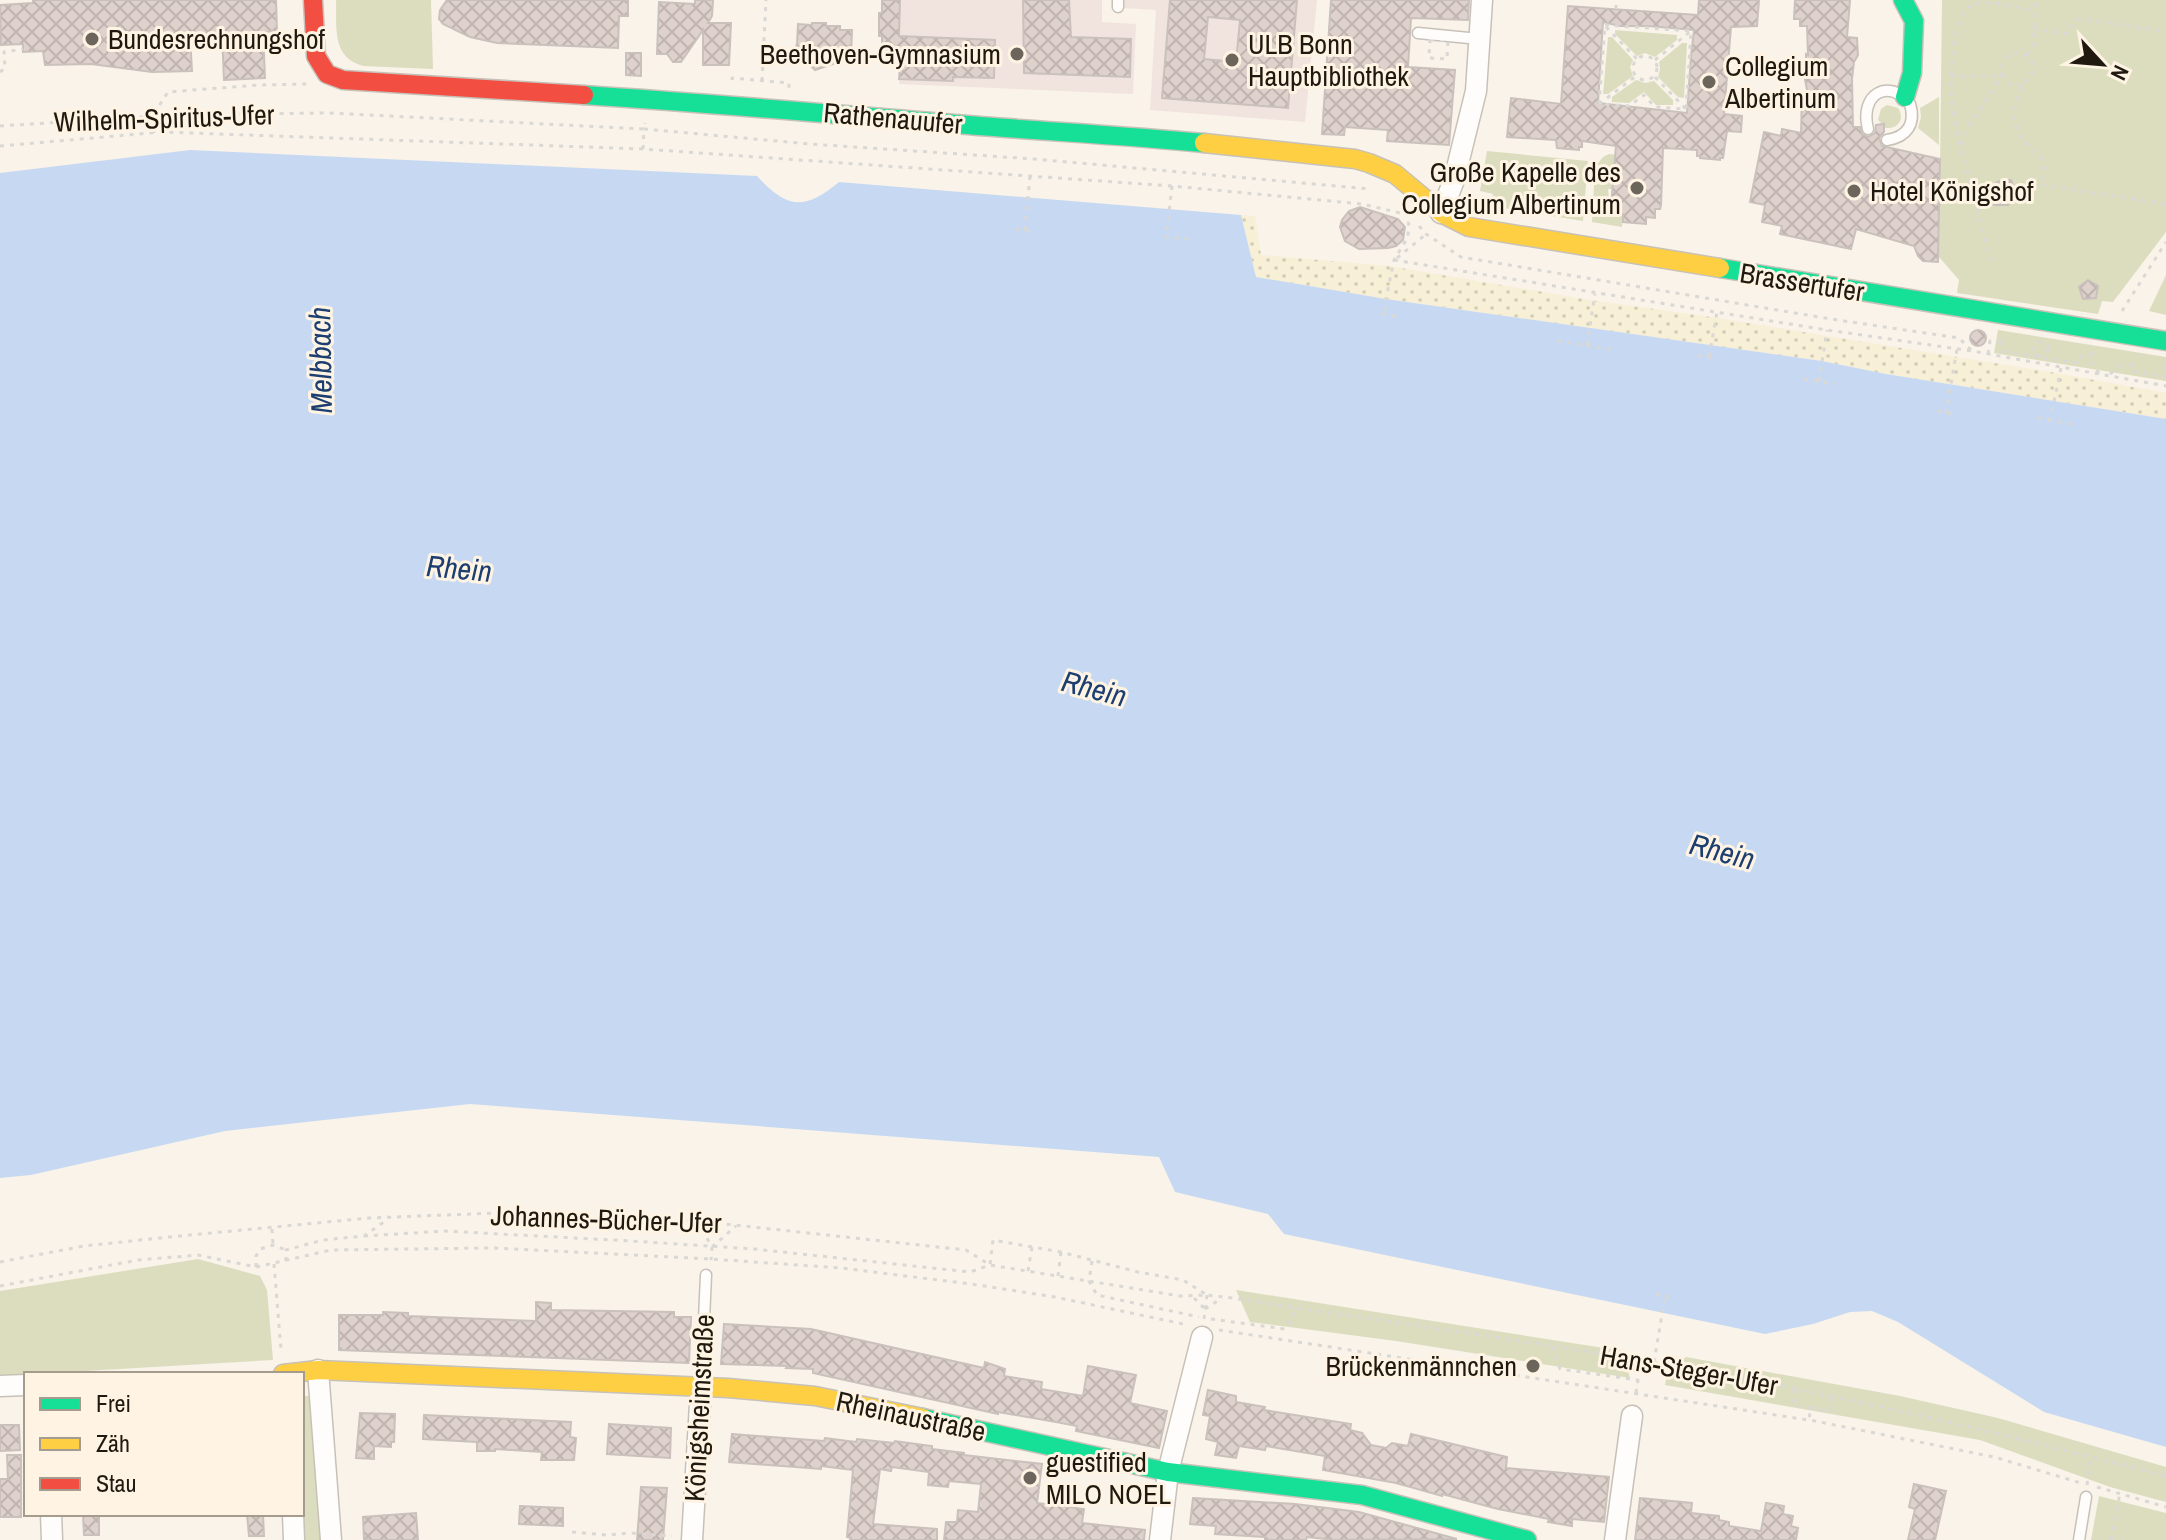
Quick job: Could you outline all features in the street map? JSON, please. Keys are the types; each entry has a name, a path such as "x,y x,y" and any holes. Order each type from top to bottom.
{"street":[{"path":"313,0 319,79"},
{"path":"1441,213 1454,180 1476,91 1482,0"},
{"path":"1903,0 1914,21 1912,73 1905,97"},
{"name":"Rathenauufer","path":"319,79 647,99 1296,151 1363,160 1385,169 1398,176 1441,213"},
{"name":"Brassertufer","path":"1441,213 1469,227 1517,236 2166,341"},
{"path":"1160,1540 1168,1472 1202,1337"},
{"path":"318,1370 331,1540"},
{"name":"Rheinaustraße","path":"300,1372 318,1370 701,1387 836,1400 1168,1472 1362,1495 1527,1540"},
{"path":"0,1386 24,1385"},
{"name":"Königsheimstraße","path":"692,1539 701,1387"},
{"path":"1615,1540 1632,1416"},
{"path":"51,1516 52,1540"},
{"path":"293,1516 294,1540"}],"lane":[{"path":"1418,33 1479,39"},
{"path":"1868,129 1865,109 1870,100 1892,91 1905,97 1910,104 1913,121 1907,132 1887,140"},
{"name":"Königsheimstraße","path":"701,1387 706,1275"},
{"path":"2079,1540 2086,1497"}],"path":[{"path":"762,81 766,0"},
{"path":"1616,0 1616,9"},
{"path":"2027,55 2033,46 2036,0"},
{"path":"1991,261 1951,100 1956,29 1972,5 1987,3 2035,11"},
{"path":"2034,29 2065,34 2078,19 2166,31"},
{"path":"1605,25 1691,31"},
{"path":"1605,25 1637,59"},
{"path":"1599,104 1605,25"},
{"path":"1655,60 1691,31"},
{"path":"1686,109 1691,31"},
{"path":"0,72 5,68 2,52 23,49"},
{"path":"1961,149 1965,131 2002,76 2001,66 2007,57 2017,52 2027,55 2032,62 2033,74 2022,85 2015,106 2014,124 2019,135 2044,162 2042,185 2166,204"},
{"path":"1646,55 1655,60 1658,67 1654,76 1643,80 1636,76 1633,68 1637,59 1646,55"},
{"path":"1447,59 1455,60"},
{"path":"1599,104 1636,76"},
{"path":"1654,76 1686,109"},
{"path":"1951,76 2002,76 2011,84 2022,85"},
{"path":"154,133 153,115 168,92 319,79"},
{"path":"1599,104 1629,106 1644,95 1655,107 1686,109"},
{"path":"643,149 647,99"},
{"name":"Wilhelm-Spiritus-Ufer","path":"0,126 153,115 329,113 644,129 1380,190 1398,176"},
{"name":"Wilhelm-Spiritus-Ufer","path":"0,146 154,133 311,136 643,149 1172,186 1362,204 1409,215 1408,237 1394,260"},
{"path":"1025,230 1030,176"},
{"path":"1172,186 1166,237 1189,239"},
{"path":"1016,229 1034,232"},
{"path":"1399,317 1383,315 1394,260 1426,234"},
{"path":"2115,333 2120,315 2166,242"},
{"path":"1461,257 1959,338 1972,351"},
{"path":"1394,260 2109,375 2119,367 2121,358 2132,363 2131,371 2166,376 2166,366"},
{"path":"1587,345 1595,293"},
{"path":"1709,357 1717,312"},
{"path":"1819,381 1827,330"},
{"path":"2005,335 2003,351 2078,363 2082,355 2080,347"},
{"path":"2030,339 2055,343"},
{"path":"1557,341 1616,350"},
{"path":"1988,354 1990,341 2002,342"},
{"path":"2041,357 2049,350 2043,341"},
{"path":"2041,357 2034,348 2043,341"},
{"path":"1946,413 1957,349"},
{"path":"2082,355 2092,354 2091,363 2097,373 2166,386"},
{"path":"1697,355 1717,359"},
{"path":"2050,421 2061,368"},
{"path":"1804,379 1836,384"},
{"path":"1938,411 1957,415"},
{"path":"2038,418 2076,425"},
{"name":"Johannes-Bücher-Ufer","path":"0,1262 84,1246 391,1217 497,1213 697,1221 966,1250 990,1265 1180,1296 1207,1295"},
{"path":"364,1236 391,1217"},
{"path":"697,1221 712,1247 711,1259"},
{"path":"712,1247 737,1225"},
{"path":"272,1228 273,1245"},
{"path":"256,1267 260,1249 273,1245 286,1250 323,1240 444,1231 754,1249 970,1272 990,1265 993,1240 1183,1280 1207,1295 1205,1309"},
{"path":"1028,1271 1032,1247"},
{"path":"0,1286 138,1260 198,1255 256,1267 331,1250 478,1248 842,1268 1055,1297 1176,1323"},
{"path":"286,1250 286,1261"},
{"path":"1058,1276 1061,1252"},
{"path":"1092,1260 1089,1281 1097,1295 1204,1318 1285,1329 1299,1308"},
{"path":"274,1264 281,1350"},
{"path":"1656,1294 1676,1298"},
{"name":"Hans-Steger-Ufer","path":"1207,1295 1654,1362 1833,1397 2166,1476"},
{"path":"1654,1362 1665,1296"},
{"path":"1192,1297 1205,1309"},
{"path":"1205,1309 1223,1297"},
{"path":"1226,1332 1809,1420 1994,1457 2166,1507"},
{"path":"1552,1347 1560,1369 1638,1380"},
{"path":"1636,1394 1642,1360"},
{"path":"1796,1389 1793,1405 1830,1412 1833,1397"},
{"path":"1809,1420 1811,1408"},
{"path":"2086,1497 2091,1456"},
{"path":"2111,1540 2120,1493"},
{"path":"572,1532 656,1534 692,1539"}],"shaded area":[{"name":"Beethoven-Gymnasium","path":"900,0 1102,0 1102,22 1136,24 1133,94 899,84"},
{"name":"ULB Bonn Hauptbibliothek","path":"1124,0 1317,0 1305,122 1150,110 1156,10 1124,8"}],"green space":[{"path":"336,0 431,0 433,69 363,66 353,62 345,56 338,40"},
{"path":"1942,0 2166,0 2166,232 2113,302 2102,301 2098,314 1957,293 1959,280 1939,257"},
{"path":"1615,30 1677,35 1677,40 1655,57 1645,53 1637,56 1615,34"},
{"path":"1608,37 1612,37 1633,60 1630,67 1633,76 1608,94 1603,94"},
{"path":"1682,43 1687,43 1684,98 1678,97 1658,77 1659,62"},
{"path":"1636,80 1645,83 1654,81 1673,100 1673,105 1656,105 1644,92 1629,103 1612,102 1612,97"},
{"path":"1939,97 1939,145 1918,128 1920,108"},
{"path":"1887,105 1898,108 1901,115 1897,125 1891,128 1886,128 1878,120 1881,109"},
{"path":"1487,151 1588,161 1583,221 1491,206 1493,194 1480,191"},
{"path":"1609,154 1629,156 1617,184 1612,184 1612,189 1608,189 1607,201 1615,207 1615,215 1623,216 1622,227 1592,222 1595,167"},
{"path":"2166,275 2166,315 2149,311"},
{"path":"1998,330 2166,357 2166,381 1994,353"},
{"path":"198,1259 260,1276 267,1290 273,1360 24,1372 24,1375 0,1376 0,1291"},
{"path":"1236,1290 1623,1351 1630,1378 1396,1341 1250,1322"},
{"path":"1686,1357 1900,1396 1998,1418 2166,1467 2166,1502 2110,1487 1980,1440 1665,1385 1668,1369"},
{"path":"304,1396 314,1396 323,1540 301,1540 301,1516 304,1516"},
{"path":"2099,1496 2166,1513 2166,1540 2091,1540"}],"sand":[{"path":"1241,215 1255,216 1261,255 1389,266 2056,373 2166,393 2166,419 1822,361 1386,299 1256,277"}],"water":[{"path":"190,150 757,176 778,195 796,202 816,198 839,182 1241,215 1256,277 1386,299 1822,361 2166,419 2166,1447 2044,1412 1898,1322 1872,1311 1850,1312 1765,1334 1284,1234 1268,1214 1175,1192 1159,1157 470,1104 225,1131 31,1175 0,1178 0,173"}],"building":[{"name":"Bundesrechnungshof","path":"33,0 276,0 277,31 263,32 265,78 224,80 222,34 190,36 192,71 152,72 91,64 45,65 43,51 23,52 23,44 1,45 0,5 33,3"},
{"path":"447,0 628,0 628,16 619,16 618,48 497,43 470,37 443,24 439,19 440,10"},
{"path":"695,0 713,0 712,16 708,23 731,23 729,65 703,65 703,30 681,62 673,62 667,54 657,54 659,2 695,4"},
{"path":"882,0 900,0 899,36 995,40 994,78 953,77 953,81 899,79 901,56 882,56 879,13 882,13"},
{"path":"1023,0 1069,0 1071,37 1131,39 1130,77 1024,73"},
{"name":"ULB Bonn Hauptbibliothek","path":"1170,0 1297,0 1288,108 1162,98","holes":["1208,17 1240,20 1236,62 1204,59"]},
{"path":"1331,0 1469,0 1468,20 1411,18 1408,67 1455,70 1449,145 1387,141 1388,130 1345,127 1344,135 1322,134"},
{"name":"Collegium Albertinum","path":"1699,0 1759,0 1757,26 1731,27 1724,114 1742,116 1741,132 1727,131 1723,158 1720,160 1700,158 1697,150 1663,148 1661,205 1660,209 1655,209 1655,218 1646,217 1646,224 1623,222 1623,216 1615,215 1615,207 1611,206 1616,146 1582,141 1579,150 1557,148 1556,140 1507,137 1511,98 1561,104 1568,6 1698,15","holes":["1603,22 1620,26 1694,30 1687,113 1598,103"]},
{"name":"Hotel Königshof","path":"1795,0 1850,0 1847,37 1857,38 1858,55 1852,79 1853,127 1860,127 1862,134 1868,137 1875,133 1876,125 1884,124 1884,132 1879,138 1882,146 1940,159 1938,262 1923,261 1914,246 1856,229 1851,249 1780,234 1782,226 1762,222 1765,205 1750,202 1764,132 1781,136 1782,129 1801,133 1802,94 1808,95 1804,74 1808,55 1807,26 1800,26 1800,19 1794,19"},
{"path":"826,23 826,26 840,26 840,30 852,30 851,58 815,70 806,61 798,60 794,51 798,24"},
{"path":"626,53 641,53 641,76 626,75"},
{"path":"2011,180 2016,192 2015,199 2008,205 1994,205 1990,197 1992,188 1997,182"},
{"path":"1360,207 1398,219 1405,227 1403,240 1388,248 1359,249 1345,241 1340,227 1342,220 1349,211"},
{"path":"2088,280 2098,286 2096,298 2083,299 2079,287"},
{"path":"1978,330 1986,338 1978,346 1970,338"},
{"path":"536,1302 551,1303 551,1310 674,1312 674,1317 691,1317 689,1363 339,1350 339,1315 383,1315 383,1312 408,1313 408,1316 536,1321"},
{"path":"724,1324 811,1329 984,1368 985,1362 1005,1369 1004,1376 1042,1382 1041,1389 1083,1396 1088,1366 1136,1375 1130,1403 1167,1411 1159,1448 1076,1431 1077,1426 998,1414 813,1373 813,1369 721,1364"},
{"path":"1208,1390 1236,1396 1236,1402 1265,1407 1264,1410 1351,1424 1350,1430 1362,1433 1371,1445 1386,1448 1392,1443 1408,1446 1411,1434 1507,1457 1506,1468 1609,1477 1604,1522 1572,1519 1572,1526 1548,1522 1549,1519 1396,1483 1323,1470 1325,1456 1266,1446 1265,1450 1239,1446 1236,1458 1215,1455 1218,1442 1206,1439 1210,1416 1203,1415"},
{"path":"360,1413 395,1414 394,1442 391,1442 391,1447 374,1446 374,1459 356,1458"},
{"path":"424,1415 571,1422 570,1437 576,1438 574,1460 541,1460 542,1452 477,1451 477,1442 423,1439"},
{"path":"609,1424 671,1428 670,1458 607,1454"},
{"path":"0,1425 19,1425 20,1450 0,1451"},
{"path":"732,1434 824,1441 825,1438 856,1442 857,1439 895,1441 932,1446 932,1449 964,1455 1042,1464 1037,1503 1084,1509 1082,1523 1145,1530 1144,1540 944,1540 946,1522 957,1522 958,1510 978,1512 981,1484 949,1481 948,1487 928,1485 929,1472 892,1467 891,1471 880,1469 873,1524 937,1529 937,1540 850,1540 847,1537 853,1470 729,1462"},
{"path":"7,1455 21,1455 21,1517 0,1517 0,1479 8,1479"},
{"path":"1914,1484 1946,1491 1935,1540 1908,1540 1915,1509 1909,1507"},
{"path":"641,1487 667,1488 663,1540 637,1540"},
{"path":"1193,1498 1295,1504 1359,1512 1457,1539 1334,1540 1307,1537 1306,1540 1265,1540 1265,1537 1215,1534 1216,1526 1190,1524"},
{"path":"1640,1498 1692,1503 1691,1513 1719,1516 1719,1520 1729,1522 1729,1526 1761,1531 1766,1503 1784,1506 1783,1514 1793,1516 1791,1526 1798,1528 1796,1540 1635,1540"},
{"path":"520,1506 563,1508 563,1526 519,1524"},
{"path":"416,1513 418,1540 364,1540 363,1517"},
{"path":"83,1516 99,1516 99,1535 84,1535"},
{"path":"247,1516 263,1516 264,1536 249,1536"}],"traffic: fast":[{"path":"1903,0 1914,21 1912,73 1905,97"},
{"path":"584,95 1204,143"},
{"path":"1720,268 2166,341"},
{"path":"923,1418 1168,1472 1362,1495 1527,1540"}],"traffic: slow":[{"path":"1204,143 1355,159 1395,174 1443,214 1469,227 1720,268"},
{"path":"300,1372 318,1370 728,1388 815,1396 923,1418"}],"traffic: jam":[{"path":"313,0 316,56 327,74 343,80 584,95"}],"place":[{"name":"Bundesrechnungshof","path":"92,39"},
{"name":"Beethoven-Gymnasium","path":"1017,54"},
{"name":"ULB Bonn Hauptbibliothek","path":"1232,60"},
{"name":"Collegium Albertinum","path":"1709,82"},
{"name":"Große Kapelle des Collegium Albertinum","path":"1637,188"},
{"name":"Hotel Königshof","path":"1854,191"},
{"name":"Brückenmännchen","path":"1533,1366"},
{"name":"guestified MILO NOEL","path":"1030,1478"}],"water label":[{"name":"Melbbach","path":"321,360"},
{"name":"Rhein","path":"459,569"},
{"name":"Rhein","path":"1094,689"},
{"name":"Rhein","path":"1722,852"}]}
